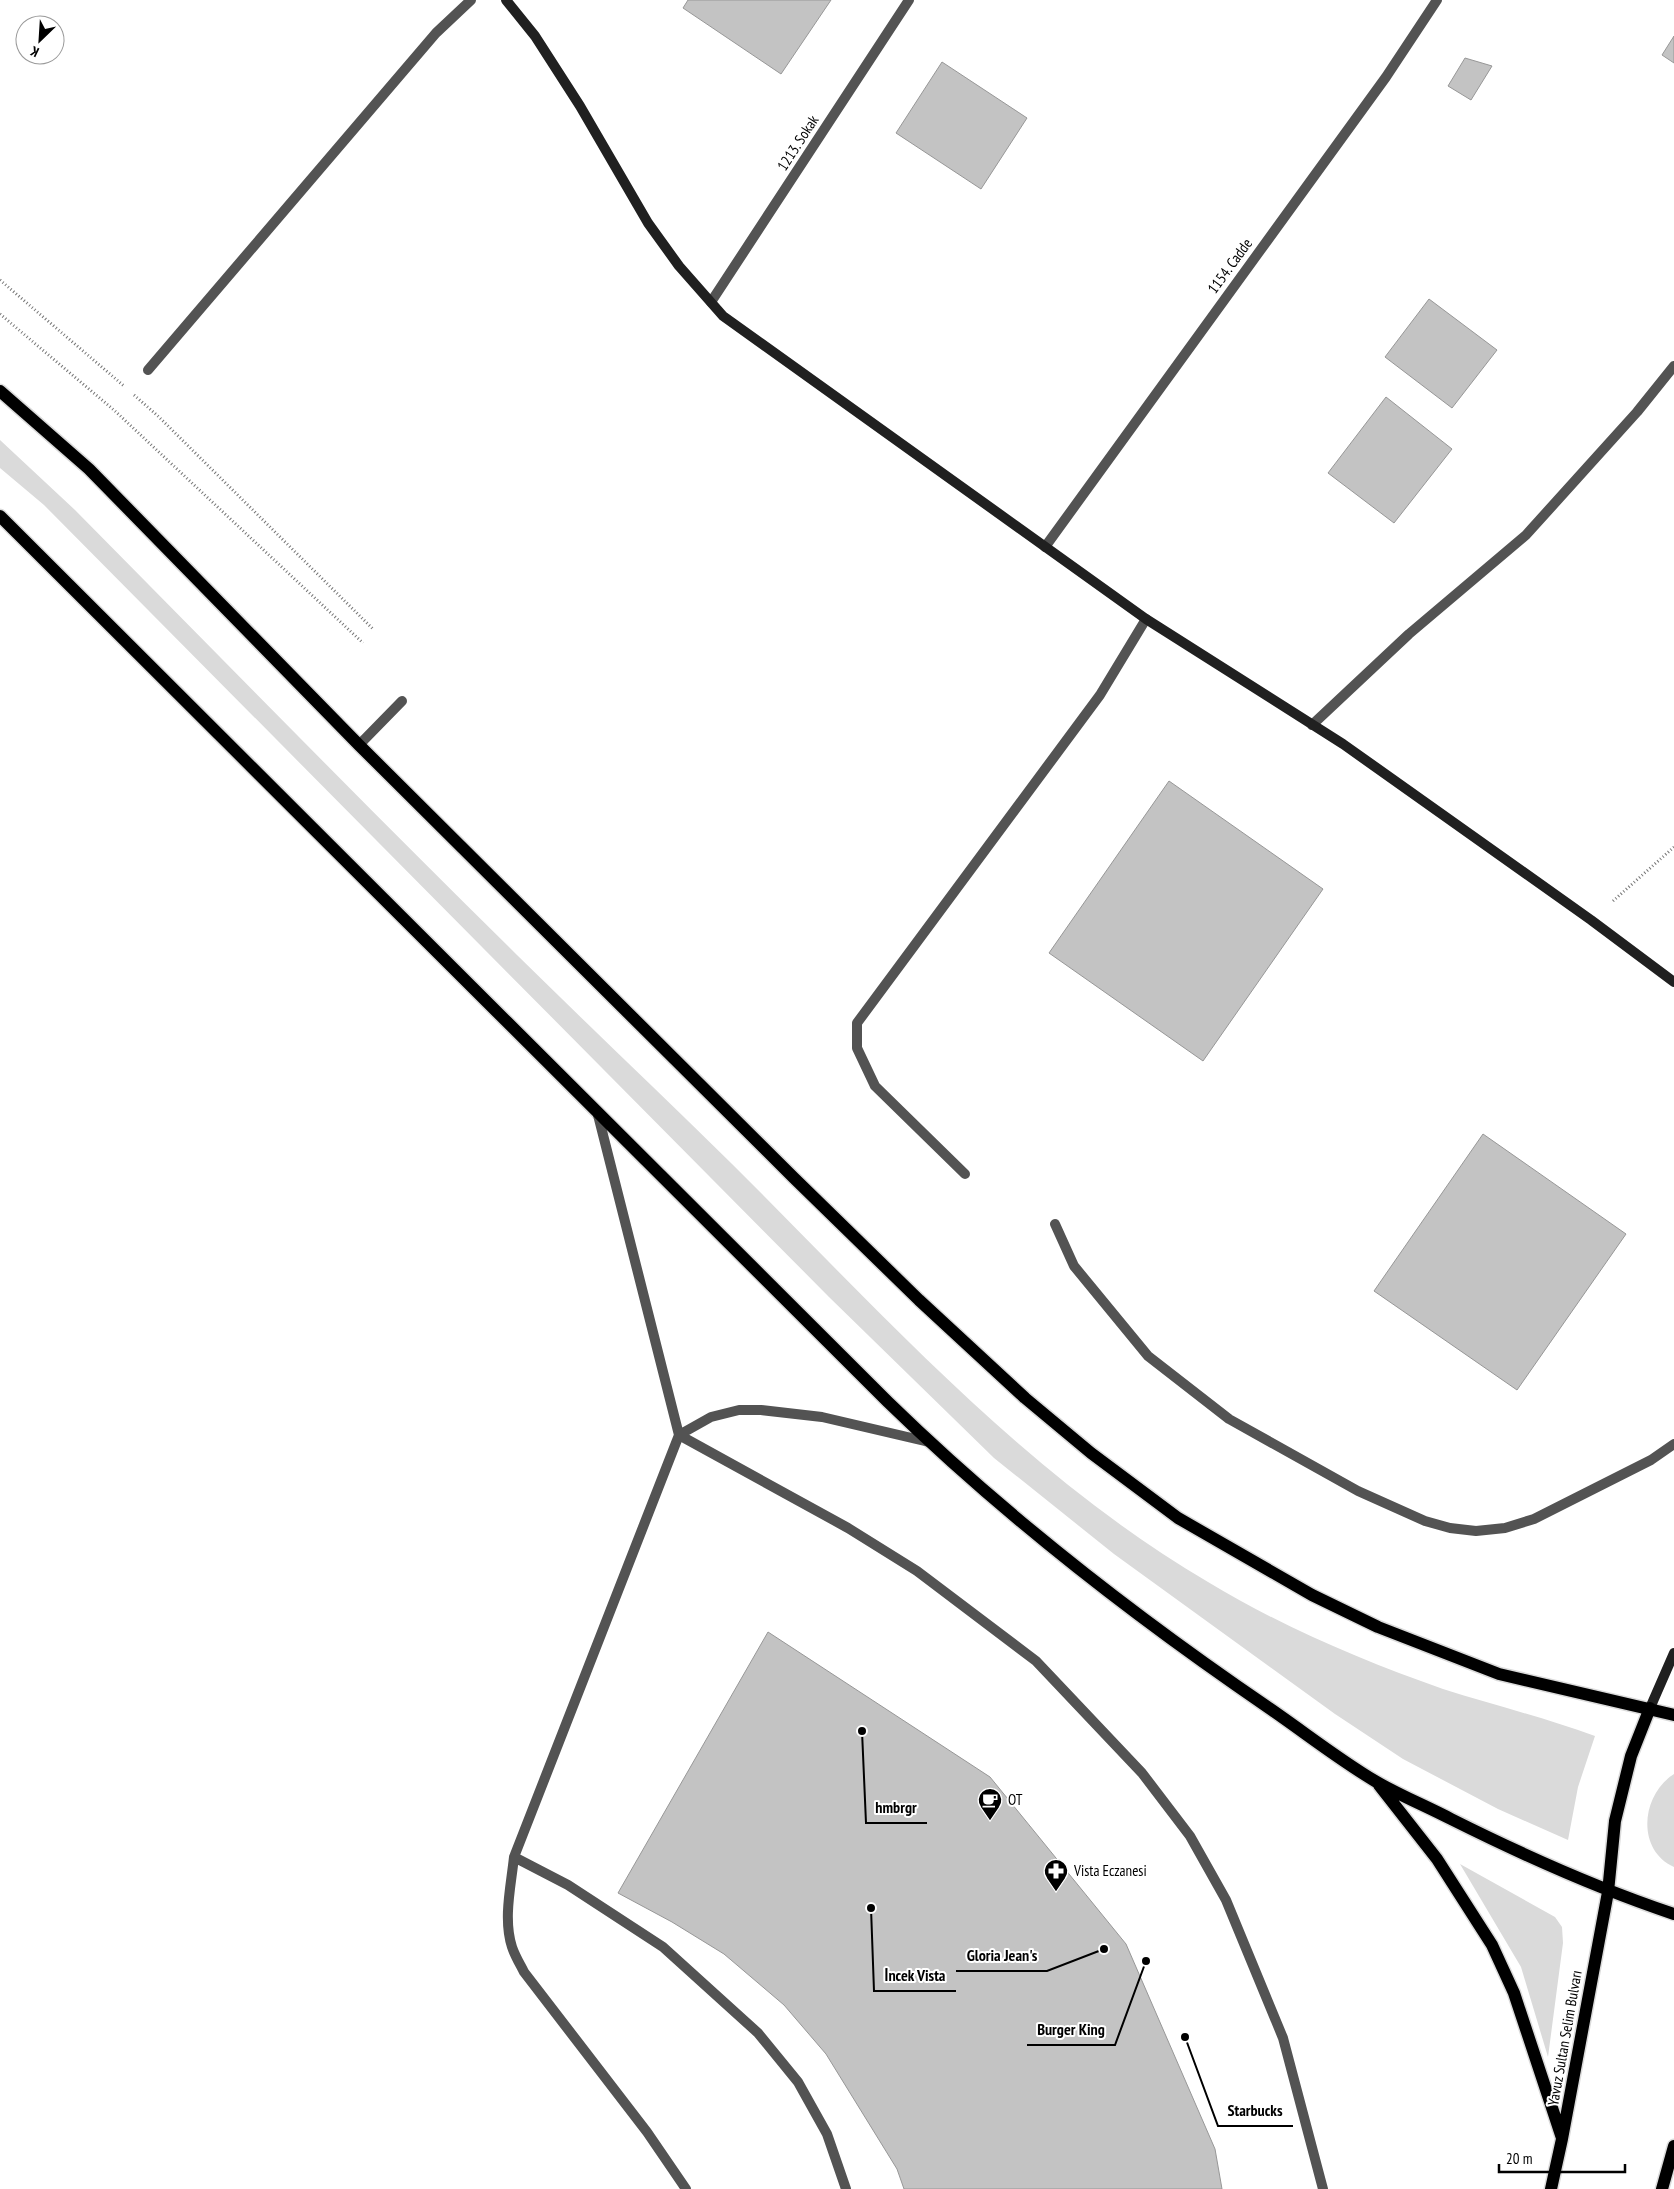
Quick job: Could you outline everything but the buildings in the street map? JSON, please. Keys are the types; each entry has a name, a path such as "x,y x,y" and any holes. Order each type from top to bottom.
{"main road":[{"path":"506,0 535,36 580,106 648,223 680,266 723,316 1146,619 1312,724 1591,920 1674,982"},
{"path":"0,391 89,469 359,745 912,1293 1025,1398 1091,1454 1178,1518 1312,1595 1378,1627 1499,1674 1674,1715"},
{"path":"0,516 929,1442 1012,1516 1098,1585 1221,1676 1375,1781 1521,1854 1608,1892 1674,1914"},
{"path":"1650,1708 1674,1653"},
{"name":"Yavuz Sultan Selim Bulvarı","path":"1551,2189 1608,1892 1611,1846 1622,1786 1650,1708"},
{"path":"1375,1781 1437,1859 1492,1945 1514,1992 1562,2139"},
{"path":"1662,2189 1670,2171 1674,2146"}],"street":[{"path":"148,370 436,33 471,0"},
{"name":"1213. Sokak","path":"711,302 909,0"},
{"name":"1154. Cadde","path":"1045,546 1386,77 1437,0"},
{"path":"1312,724 1409,634 1526,535 1637,412 1674,366"},
{"path":"965,1174 875,1086 857,1048 857,1022 1100,695 1146,619"},
{"path":"359,745 402,701"},
{"path":"598,1114 679,1435 514,1857 508,1919 509,1933 512,1948 524,1972 647,2132 686,2189"},
{"path":"1055,1224 1074,1266 1148,1356 1230,1419 1358,1491 1425,1521 1450,1528 1476,1531 1506,1528 1534,1519 1651,1460 1674,1444"},
{"path":"679,1435 711,1418 739,1410 761,1410 822,1417 929,1442"},
{"path":"679,1435 848,1528 917,1572 1036,1661 1142,1773 1190,1836 1230,1909 1283,2038 1323,2189"},
{"path":"514,1857 568,1885 663,1947 758,2034 798,2082 827,2134 846,2189"}],"path":[{"path":"0,280 159,417 373,629"},
{"path":"0,314 116,411 363,643"},
{"path":"1591,920 1674,847"}],"shaded area":[{"path":"0,440 75,510 406,844 731,1163 899,1333 1016,1441 1077,1492 1141,1539 1208,1582 1322,1642 1443,1689 1595,1736 1578,1787 1568,1840 1498,1809 1403,1759 1335,1714 1114,1554 994,1458 829,1297 44,505 0,468"},
{"path":"1674,1774 1674,1867 1661,1859 1653,1848 1648,1835 1647,1821 1655,1794 1663,1783"},
{"path":"1460,1864 1555,1917 1562,1927 1563,1943 1548,2057 1521,1967"}],"place":[{"name":"hmbrgr","path":"862,1731"},
{"name":"OT","path":"990,1821"},
{"name":"Vista Eczanesi","path":"1056,1892"},
{"name":"İncek Vista","path":"871,1908"},
{"name":"Gloria Jean's","path":"1104,1949"},
{"name":"Burger King","path":"1146,1961"},
{"name":"Starbucks","path":"1185,2037"}]}
